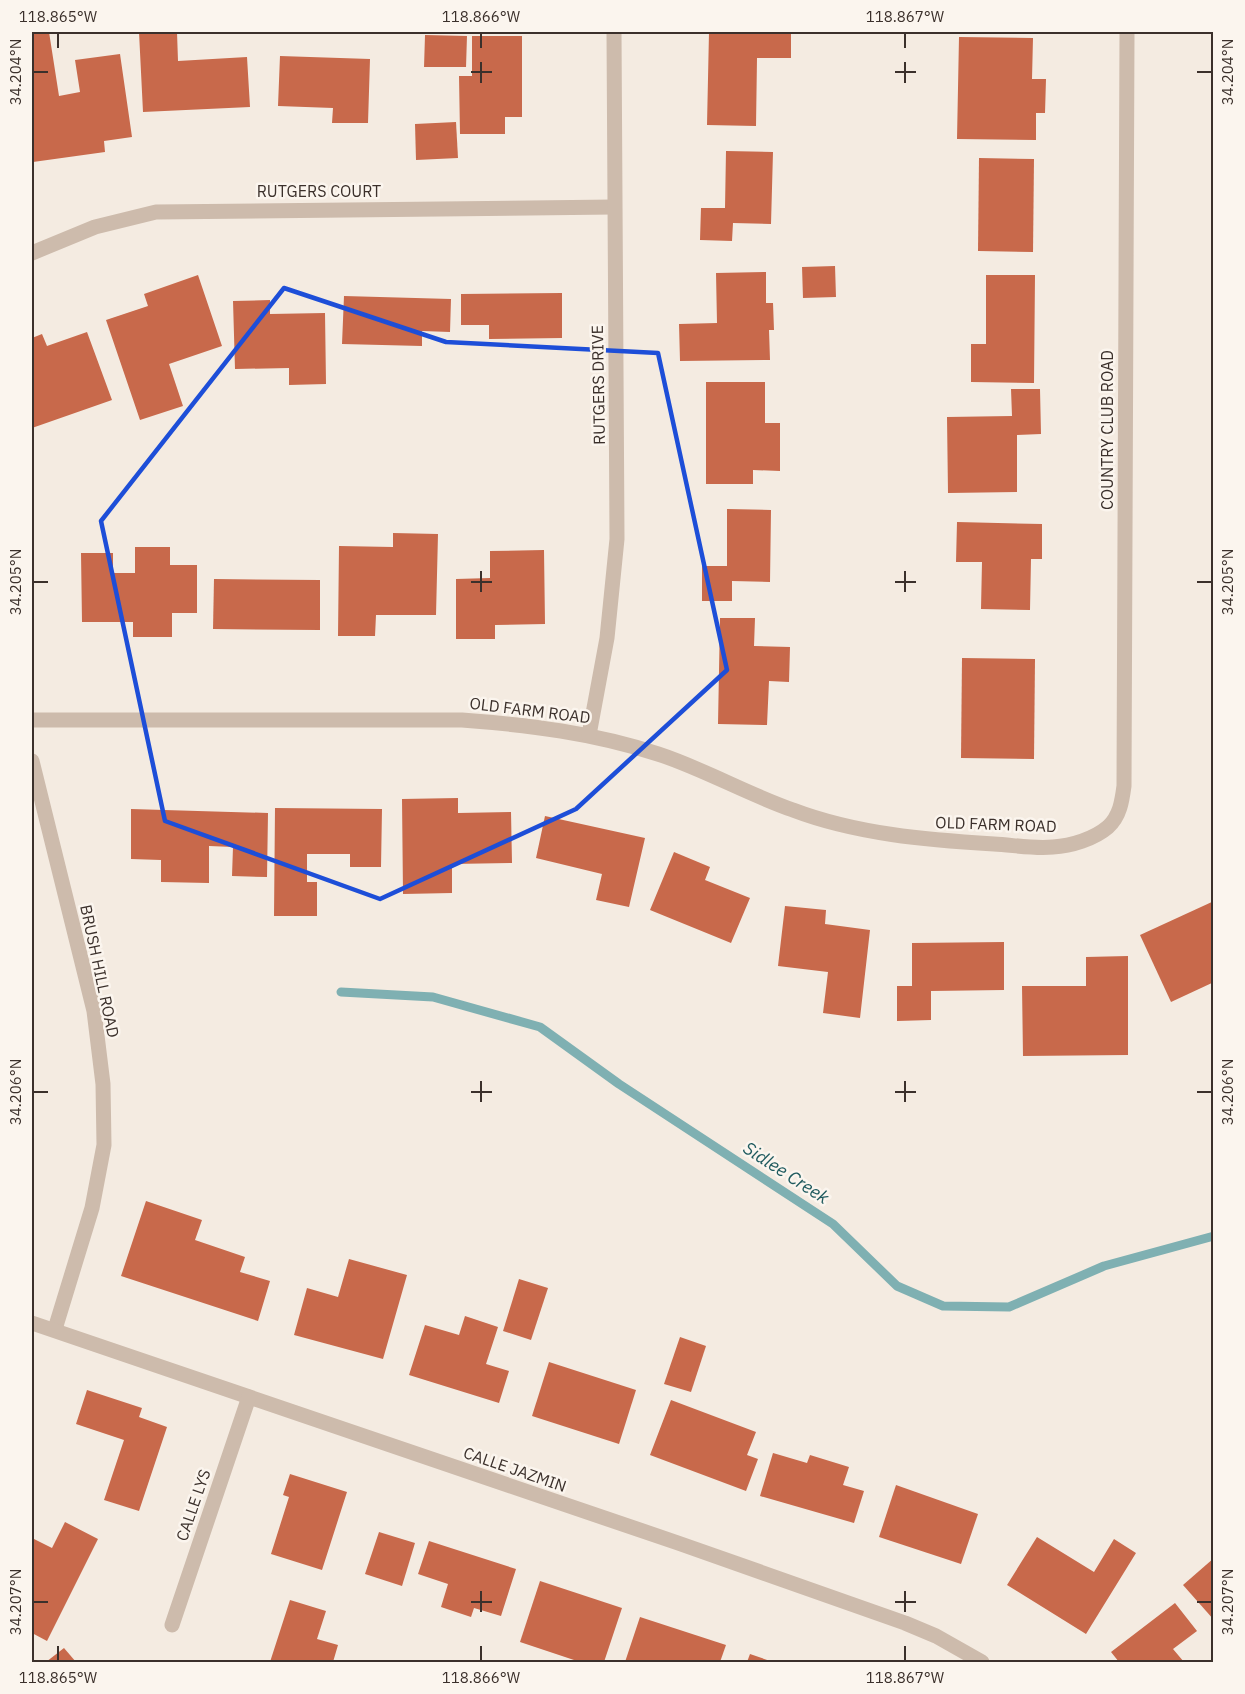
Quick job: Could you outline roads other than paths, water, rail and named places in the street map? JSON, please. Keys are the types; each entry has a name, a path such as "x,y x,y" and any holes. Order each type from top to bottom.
{"street":[{"name":"RUTGERS DRIVE","path":"589,735 607,638 617,539 614,32"},
{"name":"COUNTRY CLUB ROAD","path":"1109,826 1121,807 1124,786 1127,32"},
{"name":"RUTGERS COURT","path":"32,253 95,227 156,212 614,207"},
{"name":"OLD FARM ROAD","path":"32,720 462,720 526,725 589,735 660,754 794,811 853,826 926,840 1053,847 1087,840 1109,826"},
{"name":"BRUSH HILL ROAD","path":"32,761 94,1011 103,1084 102,1155 92,1208 55,1329"},
{"name":"CALLE JAZMIN","path":"32,1323 678,1543 905,1623 936,1636 982,1662"},
{"name":"CALLE LYS","path":"172,1625 249,1397"}],"waterway":[{"name":"Sidlee Creek","path":"341,992 433,997 540,1027 619,1084 833,1224 897,1286 943,1306 1009,1307 1104,1266 1214,1236"}]}
